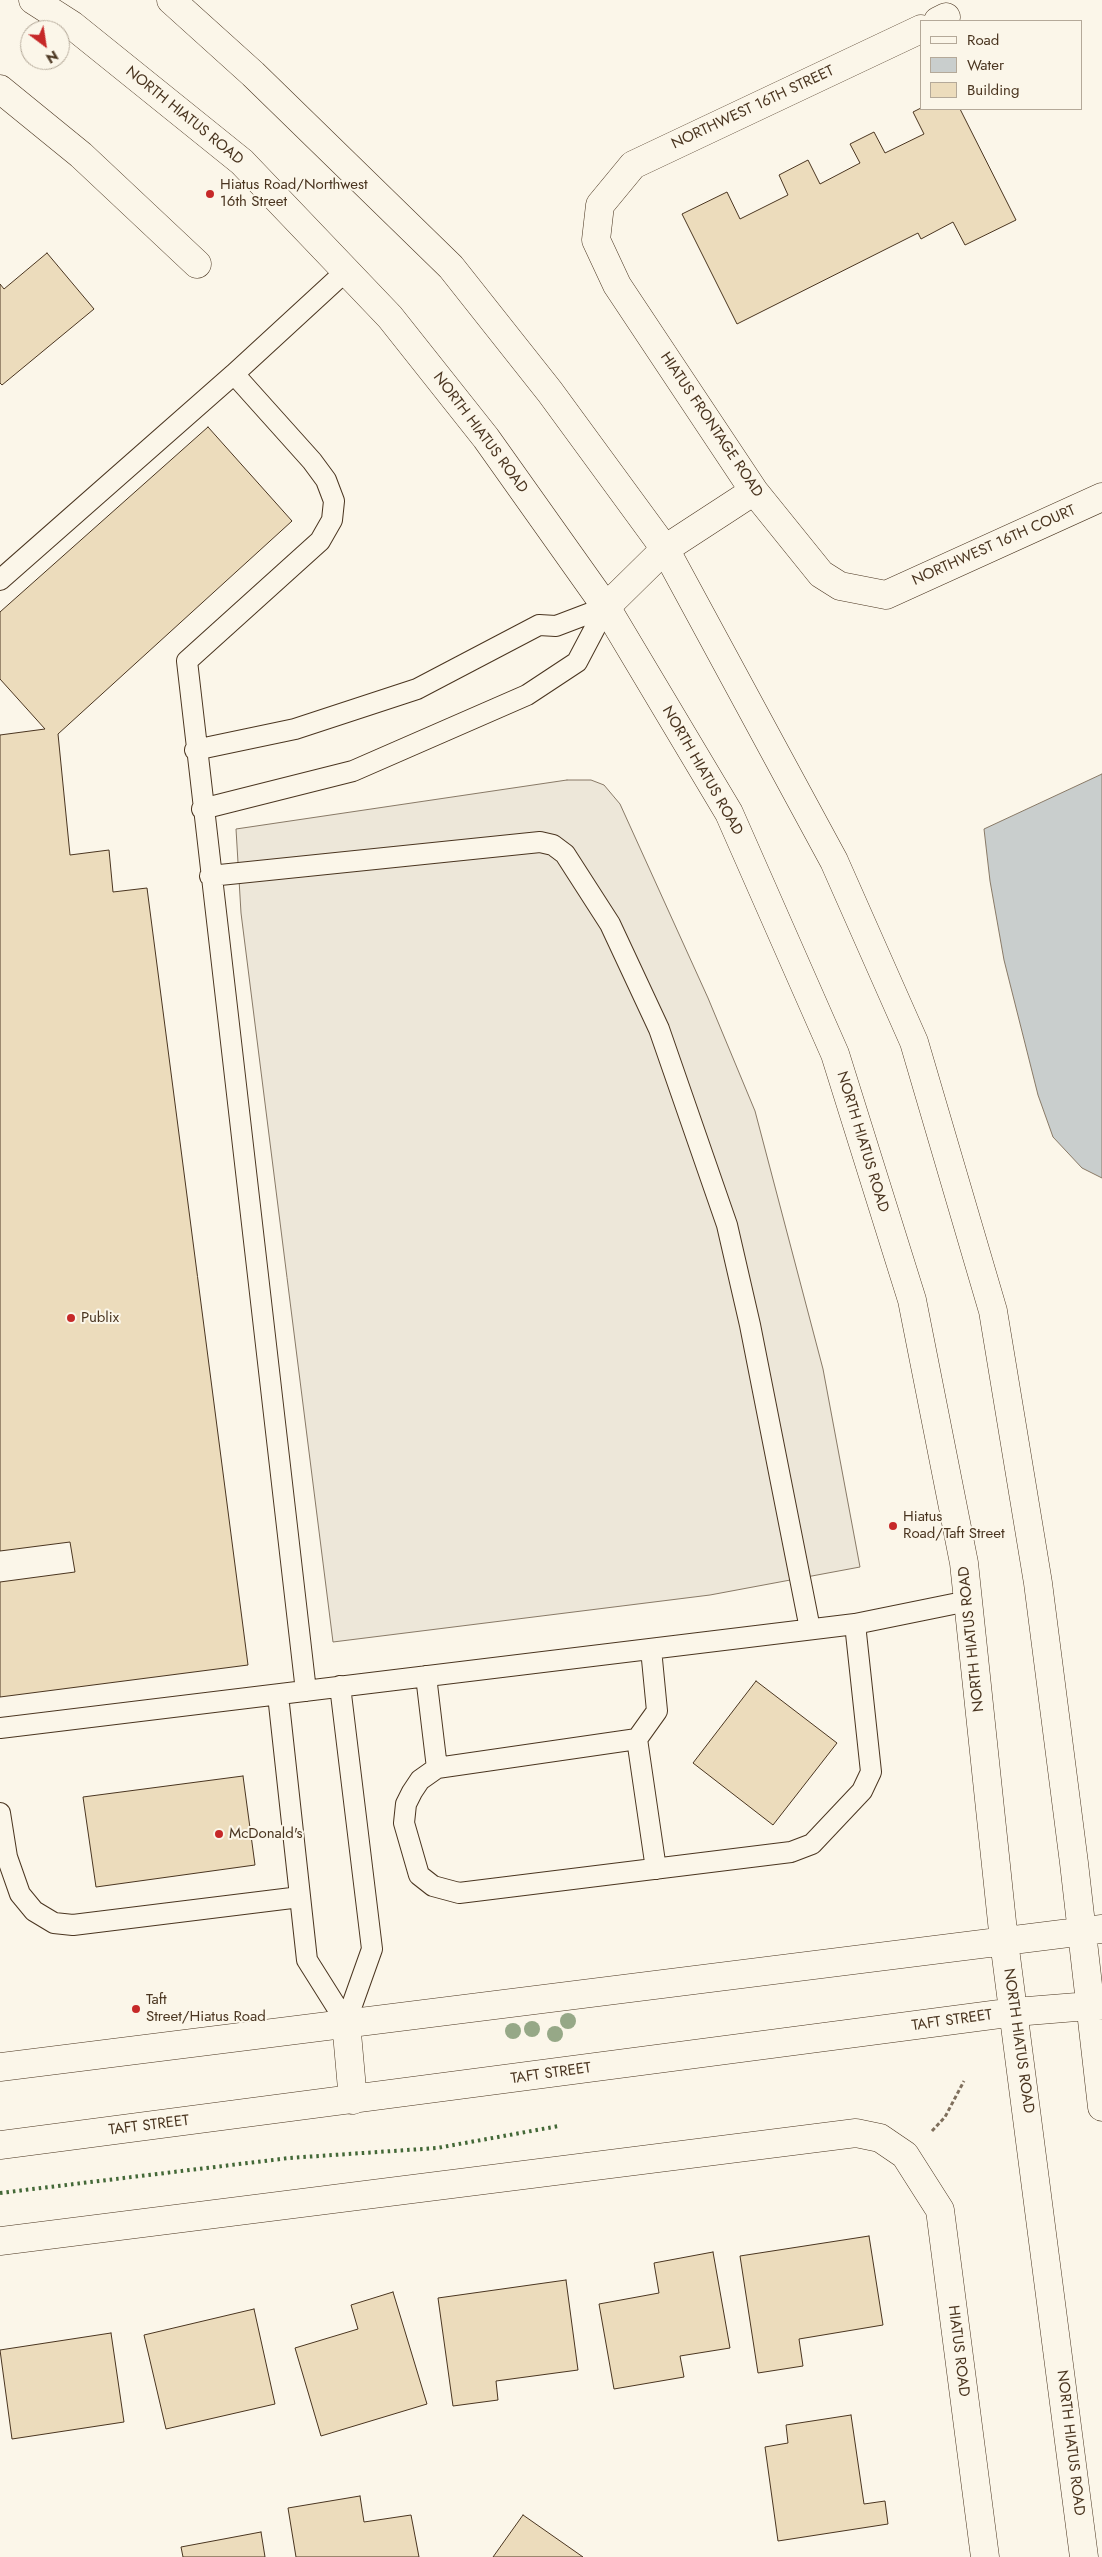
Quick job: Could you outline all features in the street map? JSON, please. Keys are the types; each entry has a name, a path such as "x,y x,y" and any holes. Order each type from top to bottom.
{"main road":[{"name":"NORTH HIATUS ROAD","path":"33,0 72,26 242,162 390,317 486,438 606,607 729,813 835,1054 912,1300 964,1563 1004,1941 1091,2524 1084,2557"},
{"path":"171,0 254,74 451,267 550,392 666,549 834,860 914,1042 993,1311 1038,1583 1092,1931 1102,2107"},
{"name":"NORTHWEST 16TH STREET","path":"600,205 633,165 920,29"},
{"path":"3,97 81,155 197,264"},
{"name":"HIATUS FRONTAGE ROAD","path":"600,205 596,240 617,285 754,491 821,574 840,586 886,595"},
{"path":"606,607 666,549 754,491"},
{"name":"NORTHWEST 16TH COURT","path":"886,595 1102,497"},
{"path":"0,2067 346,2022 1092,1931"},
{"name":"TAFT STREET","path":"0,2145 1015,2012 1095,2006"},
{"path":"346,2022 353,2100"},
{"name":"HIATUS ROAD","path":"0,2242 856,2133 880,2138 905,2155 940,2210 985,2557"}],"lane":[{"path":"0,580 234,374 346,271"},
{"path":"234,374 312,461 326,480 334,501 332,520 320,541 187,661 202,809 306,1691"},
{"path":"196,750 295,730 417,689 539,625 556,626 606,607"},
{"path":"202,809 353,771 527,695 577,662 606,607"},
{"path":"210,876 540,842 553,845 564,854 582,878 610,924 659,1029 727,1226 750,1325 810,1629"},
{"path":"0,1728 854,1624 968,1601"},
{"path":"637,1740 437,1768 420,1780 406,1804 404,1823 419,1874 433,1886 459,1893 791,1852 812,1844 862,1792 871,1772 854,1624"},
{"path":"651,1649 657,1711 637,1740 656,1869"},
{"path":"426,1676 437,1768"},
{"path":"340,1686 372,1949 346,2022"},
{"path":"278,1695 307,1960 346,2022"},
{"path":"0,1813 7,1858 20,1894 34,1911 54,1923 73,1925 300,1897"}],"path":[{"path":"926,2138 945,2117 964,2081"}],"shaded area":[{"path":"567,780 591,780 604,785 620,804 708,998 755,1111 823,1369 860,1567 710,1595 333,1642 241,913 236,829"}],"water":[{"path":"1102,774 1102,1178 1082,1168 1053,1137 1038,1095 1004,960 990,881 984,829"}],"building":[{"path":"920,108 961,110 1016,220 965,245 953,222 921,239 918,233 737,324 682,214 727,192 740,219 788,195 779,175 808,160 820,184 860,163 850,144 874,132 885,153 924,134 913,112"},
{"path":"47,253 94,309 2,385 0,383 0,284 4,289"},
{"path":"208,427 292,521 58,734 70,855 109,850 113,892 147,888 248,1665 0,1697 0,1582 75,1572 70,1542 0,1551 0,735 45,729 0,679 0,612"},
{"path":"756,1681 837,1743 773,1825 693,1763"},
{"path":"243,1776 255,1865 96,1887 83,1797"},
{"path":"869,2236 883,2325 799,2339 803,2366 758,2373 740,2256"},
{"path":"713,2252 730,2348 680,2356 684,2377 614,2389 599,2304 659,2293 654,2263"},
{"path":"566,2280 578,2370 496,2381 498,2400 453,2406 438,2298"},
{"path":"393,2292 427,2404 321,2436 295,2348 358,2329 351,2305"},
{"path":"254,2309 275,2404 166,2429 144,2335"},
{"path":"111,2333 124,2422 12,2439 0,2350"},
{"path":"851,2415 864,2504 885,2501 888,2524 778,2541 765,2447 788,2443 786,2425"},
{"path":"360,2496 364,2522 411,2515 419,2557 296,2557 288,2508"},
{"path":"523,2515 583,2557 493,2557"},
{"path":"261,2532 265,2557 183,2557 181,2547"}],"hedge":[{"path":"0,2193 289,2158 437,2148 559,2126"}],"place":[{"name":"Hiatus Road/Northwest 16th Street","path":"210,194"},
{"name":"Publix","path":"71,1318"},
{"name":"Hiatus Road/Taft Street","path":"893,1526"},
{"name":"McDonald's","path":"219,1834"},
{"name":"Taft Street/Hiatus Road","path":"136,2009"}]}
